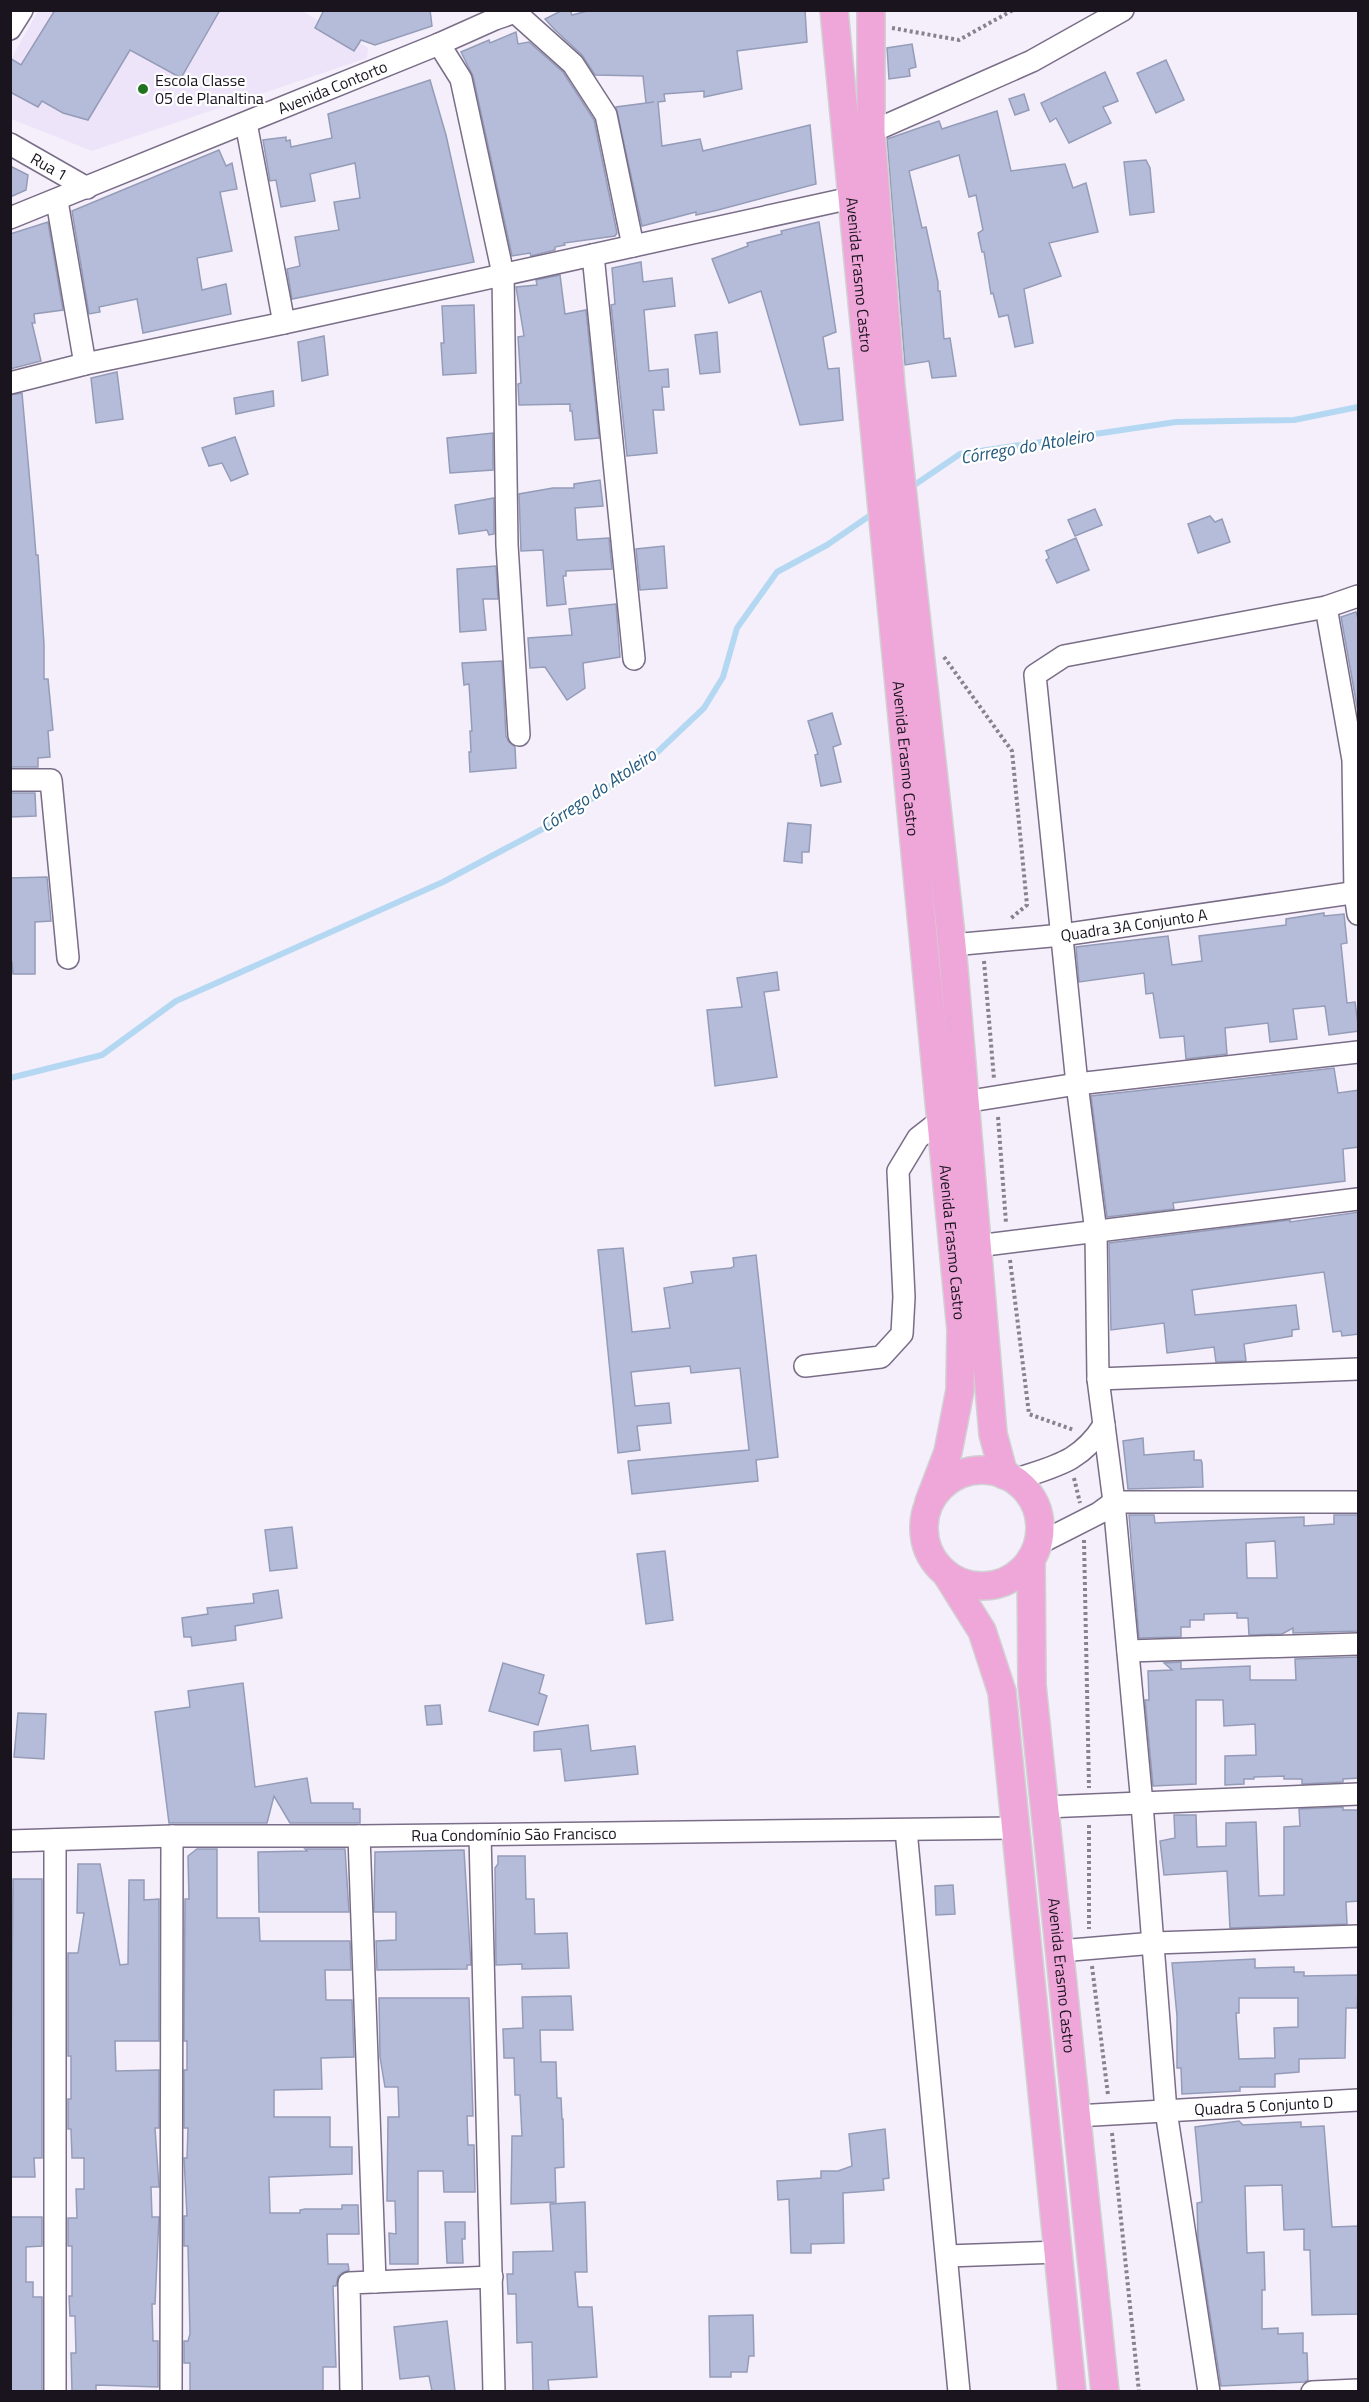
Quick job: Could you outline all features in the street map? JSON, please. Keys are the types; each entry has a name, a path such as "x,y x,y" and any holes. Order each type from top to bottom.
{"main road":[{"name":"Avenida Erasmo Castro","path":"834,10 851,198 890,479 941,1120 961,1330 960,1390 948,1452 929,1502"},
{"name":"Avenida Erasmo Castro","path":"870,17 871,132 891,387 890,479"},
{"name":"Avenida Erasmo Castro","path":"896,544 952,945 993,1434 1009,1477"},
{"path":"983,1470 1009,1477 1027,1492 1036,1508 1040,1526 1034,1552 1018,1573 1002,1582 983,1586 964,1583 947,1575 933,1560 925,1542 924,1522 929,1502 942,1485 961,1474 983,1470"},
{"name":"Avenida Erasmo Castro","path":"1034,1552 1032,1685 1105,2391"},
{"name":"Avenida Erasmo Castro","path":"947,1575 982,1631 1002,1692 1072,2391"}],"street":[{"path":"10,29 22,10"},
{"path":"871,132 1032,61 1123,10"},
{"path":"503,13 573,64 606,116 633,246"},
{"name":"Avenida Contorto","path":"10,219 439,44 503,13"},
{"path":"439,44 461,79 503,274 507,545 519,735"},
{"path":"246,123 284,323"},
{"name":"Rua 1","path":"10,144 87,188"},
{"path":"10,383 85,364 284,323 851,198"},
{"path":"57,201 85,364"},
{"path":"593,255 634,659"},
{"path":"952,945 1062,935 1035,675 1064,656 1326,607 1359,596"},
{"path":"1326,607 1356,759 1357,900"},
{"path":"10,780 51,780 68,958"},
{"name":"Quadra 3A Conjunto A","path":"1209,2391 1166,2111 1154,1943 1128,1651 1114,1502 1098,1379 1096,1232 1077,1084 1062,935 1357,900"},
{"path":"964,1102 1077,1084 1359,1052"},
{"path":"806,1366 881,1358 902,1334 904,1297 898,1171 918,1138 941,1120"},
{"path":"977,1246 1359,1198"},
{"path":"1098,1379 1359,1369"},
{"path":"1009,1477 1070,1460 1093,1442 1104,1425"},
{"path":"1034,1552 1114,1502 1359,1502"},
{"path":"1128,1651 1359,1644"},
{"path":"1045,1807 1359,1794"},
{"name":"Rua Condomínio São Francisco","path":"10,1841 171,1836 480,1835 1016,1828"},
{"path":"906,1830 959,2391"},
{"path":"480,1835 494,2391"},
{"path":"171,1836 171,2391"},
{"path":"359,1836 375,2282"},
{"path":"55,1840 55,2391"},
{"path":"1060,1951 1154,1943 1359,1936"},
{"name":"Quadra 5 Conjunto D","path":"1076,2116 1359,2100"},
{"path":"946,2256 1059,2252"},
{"path":"351,2391 349,2283 492,2277"},
{"path":"1312,2391 1359,2390"}],"path":[{"path":"870,17 959,40 1013,10"},
{"path":"942,647 944,658 1012,751 1027,905 1009,920"},
{"path":"982,941 1008,1242 1029,1414 1075,1430 1070,1460 1084,1520 1089,1947 1111,2115 1140,2391"}],"shaded area":[{"name":"Escola Classe 05 de Planaltina","path":"38,11 302,11 368,48 367,58 92,151 11,119 11,59"}],"building":[{"path":"55,10 220,10 181,78 130,50 88,120 63,113 42,101 38,107 10,92 10,58 21,65"},
{"path":"324,10 430,10 432,26 375,45 361,40 354,51 315,28"},
{"path":"563,10 570,10 572,15 591,10 805,10 807,42 737,51 742,89 704,97 704,91 664,94 665,101 658,102 662,146 700,139 703,151 810,125 816,184 718,210 696,215 696,212 642,226 616,107 654,102 646,103 643,76 595,75 582,55 545,19"},
{"path":"516,32 518,44 529,42 563,72 594,120 617,233 615,236 564,243 565,245 555,247 555,250 531,256 530,253 512,256 473,76 461,52"},
{"path":"912,44 916,67 909,69 910,76 889,79 887,48"},
{"path":"1166,60 1184,100 1156,113 1137,73"},
{"path":"1105,72 1118,101 1103,107 1111,123 1069,143 1056,118 1050,122 1041,103"},
{"path":"430,80 446,135 474,262 292,299 287,269 300,266 295,237 339,230 334,202 360,198 355,163 310,174 315,201 281,207 276,180 270,181 263,140 286,137 286,141 290,140 291,147 332,138 328,114"},
{"path":"1024,94 1029,110 1015,115 1009,99"},
{"path":"997,111 1011,171 1065,164 1073,188 1086,183 1098,232 1049,243 1061,276 1024,289 1033,343 1015,347 1008,315 999,317 993,293 991,294 984,252 982,252 978,233 983,230 976,195 969,197 959,155 909,171 922,228 926,227 938,291 940,291 944,339 950,338 956,376 932,378 929,361 905,365 887,139 939,121 942,129"},
{"path":"219,150 226,166 232,163 237,189 220,192 232,251 197,258 202,290 226,284 231,314 143,333 137,299 99,307 100,312 89,314 72,211"},
{"path":"1146,160 1150,168 1154,212 1130,215 1124,162"},
{"path":"10,166 28,175 26,190 10,197"},
{"path":"48,222 63,310 34,314 35,323 32,323 41,361 10,369 10,234"},
{"path":"819,222 836,332 823,337 828,369 839,368 843,420 800,425 761,291 729,303 712,259 748,246 747,243 782,234 781,231"},
{"path":"641,262 643,282 672,278 675,306 644,310 649,371 668,369 669,387 662,387 664,410 653,410 657,453 627,456 611,305 615,304 612,268"},
{"path":"560,275 565,314 586,310 599,438 575,440 570,404 519,405 518,384 521,383 518,337 524,336 516,287 537,285 536,280"},
{"path":"474,305 476,373 443,375 442,306"},
{"path":"717,332 720,372 700,374 695,335"},
{"path":"324,336 328,375 302,381 298,342"},
{"path":"117,372 123,419 96,423 91,378"},
{"path":"273,391 274,406 236,414 234,398"},
{"path":"22,393 36,555 38,555 44,679 48,679 53,730 48,731 50,757 38,758 38,767 10,767 10,395"},
{"path":"493,433 493,470 450,473 447,438"},
{"path":"235,437 248,474 231,481 222,463 209,466 202,448"},
{"path":"600,480 603,506 575,508 577,540 609,538 612,569 566,571 566,576 563,576 566,604 547,606 543,550 521,551 519,494 553,488 574,488 574,484"},
{"path":"494,498 494,534 489,535 487,530 459,534 455,505"},
{"path":"1095,509 1102,525 1075,536 1068,520"},
{"path":"1210,516 1215,522 1222,519 1230,542 1198,553 1188,524"},
{"path":"1076,538 1089,570 1057,583 1046,560 1049,558 1046,551"},
{"path":"664,546 667,588 640,590 636,549"},
{"path":"496,566 498,599 483,599 486,630 460,632 457,569"},
{"path":"616,604 620,657 583,663 585,688 567,700 545,667 530,668 528,638 572,635 569,609"},
{"path":"1356,612 1359,622 1359,718 1341,617"},
{"path":"502,661 506,736 515,747 516,768 470,772 470,731 472,731 469,684 464,685 462,663"},
{"path":"832,713 841,744 833,747 841,782 821,786 815,755 818,754 808,721"},
{"path":"10,793 35,793 36,816 10,817"},
{"path":"788,823 811,825 809,852 802,852 802,863 784,861"},
{"path":"47,877 51,921 35,922 35,974 13,974 12,962 10,962 10,878"},
{"path":"1324,913 1324,916 1344,914 1347,943 1341,944 1347,1003 1355,1002 1359,1031 1329,1035 1325,1006 1293,1009 1297,1039 1270,1042 1268,1023 1225,1028 1227,1054 1186,1059 1184,1036 1160,1038 1153,993 1146,994 1144,973 1079,982 1076,947 1168,936 1172,965 1202,961 1199,936 1286,925 1286,919"},
{"path":"777,972 779,990 764,992 777,1077 715,1086 707,1010 742,1007 737,978"},
{"path":"1334,1068 1338,1093 1359,1090 1359,1147 1343,1149 1345,1181 1173,1203 1174,1209 1107,1217 1091,1096"},
{"path":"1359,1212 1359,1334 1342,1336 1341,1331 1333,1332 1324,1272 1192,1290 1195,1315 1296,1305 1299,1329 1292,1330 1292,1336 1244,1344 1246,1361 1216,1362 1214,1347 1167,1353 1164,1323 1111,1330 1109,1243"},
{"path":"623,1248 632,1332 670,1328 664,1288 693,1283 691,1272 731,1268 734,1266 733,1258 756,1255 778,1457 756,1460 758,1481 632,1494 628,1461 749,1450 740,1368 691,1373 690,1366 631,1372 635,1406 669,1403 671,1423 637,1426 640,1450 618,1453 598,1250"},
{"path":"1143,1438 1144,1455 1194,1451 1194,1460 1201,1460 1202,1463 1203,1487 1128,1489 1123,1441"},
{"path":"1129,1515 1154,1515 1155,1523 1304,1517 1304,1526 1334,1524 1334,1515 1359,1515 1359,1631 1293,1633 1293,1628 1282,1634 1249,1635 1248,1618 1237,1618 1237,1613 1204,1614 1204,1620 1190,1620 1190,1627 1181,1627 1181,1637 1139,1638","holes":["1275,1541 1277,1578 1247,1578 1246,1543"]},
{"path":"292,1527 297,1568 270,1571 265,1530"},
{"path":"665,1551 673,1620 646,1624 637,1554"},
{"path":"278,1590 282,1618 235,1626 236,1640 192,1646 191,1637 184,1637 182,1618 208,1614 207,1608 254,1603 253,1594"},
{"path":"1359,1657 1359,1778 1343,1779 1343,1782 1302,1784 1302,1779 1284,1779 1284,1776 1254,1777 1254,1779 1244,1779 1244,1784 1225,1785 1225,1756 1256,1755 1255,1724 1224,1726 1223,1700 1196,1700 1196,1784 1153,1786 1145,1700 1149,1700 1148,1671 1172,1670 1164,1663 1181,1662 1181,1669 1250,1666 1250,1680 1296,1680 1295,1659"},
{"path":"503,1663 544,1675 539,1693 547,1696 538,1725 489,1711"},
{"path":"243,1683 255,1787 307,1778 311,1803 353,1803 353,1809 360,1809 360,1823 290,1823 274,1796 267,1823 169,1823 155,1712 190,1707 188,1691"},
{"path":"440,1705 442,1724 427,1725 425,1706"},
{"path":"18,1713 46,1714 44,1759 14,1757"},
{"path":"588,1725 591,1751 635,1746 638,1774 565,1781 561,1749 534,1751 534,1732"},
{"path":"1343,1807 1343,1810 1359,1810 1359,1901 1346,1902 1347,1924 1230,1928 1227,1871 1164,1875 1160,1841 1175,1838 1174,1815 1196,1815 1197,1847 1226,1846 1226,1823 1256,1822 1259,1896 1284,1895 1284,1827 1300,1826 1299,1809"},
{"path":"197,1849 217,1849 217,1918 259,1918 260,1941 350,1941 351,1970 325,1970 326,2000 352,2000 354,2057 321,2058 322,2089 274,2090 274,2117 330,2117 330,2147 352,2147 352,2174 269,2177 270,2213 300,2213 300,2210 305,2209 342,2209 342,2205 358,2205 359,2234 327,2234 328,2264 348,2264 349,2270 338,2277 336,2286 333,2286 336,2367 323,2367 323,2391 190,2391 190,2363 184,2363 184,2341 188,2341 190,2334 188,2246 184,2246 184,2216 187,2216 184,2158 187,2158 188,2128 184,2128 184,2070 187,2070 187,2041 184,2041 185,1899 189,1899 188,1856"},
{"path":"305,1849 345,1849 349,1912 259,1912 258,1852 307,1851"},
{"path":"464,1850 471,1965 467,1965 467,1969 377,1970 376,1941 396,1940 396,1912 374,1912 375,1852"},
{"path":"498,1856 525,1856 526,1899 534,1899 535,1934 567,1933 569,1968 522,1969 522,1964 496,1965 495,1868 498,1864"},
{"path":"78,1864 100,1864 120,1965 128,1964 129,1880 144,1880 144,1900 159,1899 159,2041 115,2041 116,2071 159,2070 159,2128 155,2128 159,2187 151,2187 152,2217 159,2217 155,2304 152,2304 153,2341 158,2341 158,2387 96,2385 96,2391 72,2391 71,2353 76,2353 75,2316 70,2316 72,2246 68,2246 68,2218 77,2218 76,2189 84,2189 84,2158 72,2158 71,2129 68,2129 71,2056 68,2056 68,1953 78,1953 84,1913 77,1913"},
{"path":"13,1879 42,1879 42,2158 34,2158 35,2177 10,2177"},
{"path":"953,1885 955,1914 936,1915 935,1886"},
{"path":"1255,1959 1255,1968 1294,1967 1294,1972 1304,1972 1304,1976 1359,1975 1357,2008 1346,2008 1345,2058 1299,2059 1299,2072 1275,2074 1275,2087 1240,2087 1240,2091 1182,2094 1181,2068 1177,2068 1177,2016 1172,1963","holes":["1239,1998 1298,1998 1298,2027 1274,2028 1275,2058 1239,2059 1236,2013 1239,2013"]},
{"path":"571,1996 573,2030 540,2030 541,2062 556,2062 557,2098 561,2098 563,2119 564,2167 555,2168 556,2202 511,2204 512,2136 522,2136 520,2095 515,2095 514,2058 504,2058 503,2029 523,2028 522,1997"},
{"path":"379,1998 469,1998 473,2116 467,2116 468,2145 474,2145 475,2192 444,2192 443,2171 418,2171 418,2264 390,2264 389,2233 396,2234 395,2201 387,2201 388,2117 399,2117 398,2087 385,2087 380,2057"},
{"path":"1239,2121 1243,2125 1301,2122 1301,2127 1324,2126 1332,2227 1359,2226 1359,2314 1312,2315 1310,2250 1304,2250 1304,2229 1284,2230 1282,2185 1245,2186 1247,2253 1264,2252 1265,2290 1262,2290 1262,2329 1278,2328 1278,2334 1303,2333 1303,2353 1307,2353 1308,2380 1304,2382 1221,2386 1198,2239 1197,2203 1202,2202 1195,2127"},
{"path":"885,2129 889,2178 883,2179 884,2190 843,2193 844,2243 811,2244 811,2253 791,2253 789,2199 778,2200 777,2181 821,2178 821,2171 838,2171 852,2166 849,2134"},
{"path":"585,2202 587,2272 575,2272 578,2307 592,2307 597,2377 548,2380 549,2391 533,2391 532,2342 517,2343 516,2294 508,2294 507,2274 513,2274 513,2252 553,2251 550,2204"},
{"path":"10,2217 42,2217 42,2246 26,2247 26,2282 33,2282 33,2297 42,2297 42,2391 10,2391"},
{"path":"445,2222 465,2222 465,2239 462,2239 463,2263 447,2263"},
{"path":"753,2315 754,2356 749,2356 747,2372 731,2372 731,2377 710,2377 709,2316"},
{"path":"447,2321 455,2391 432,2391 429,2376 400,2379 394,2327"}],"waterway":[{"name":"Córrego do Atoleiro","path":"910,488 960,454 1176,422 1294,420 1358,407"},
{"name":"Córrego do Atoleiro","path":"10,1078 102,1055 176,1001 443,882 563,818 648,761 704,708 723,677 737,628 777,572 827,545 875,512"}],"place":[{"name":"Escola Classe 05 de Planaltina","path":"143,89"}]}
